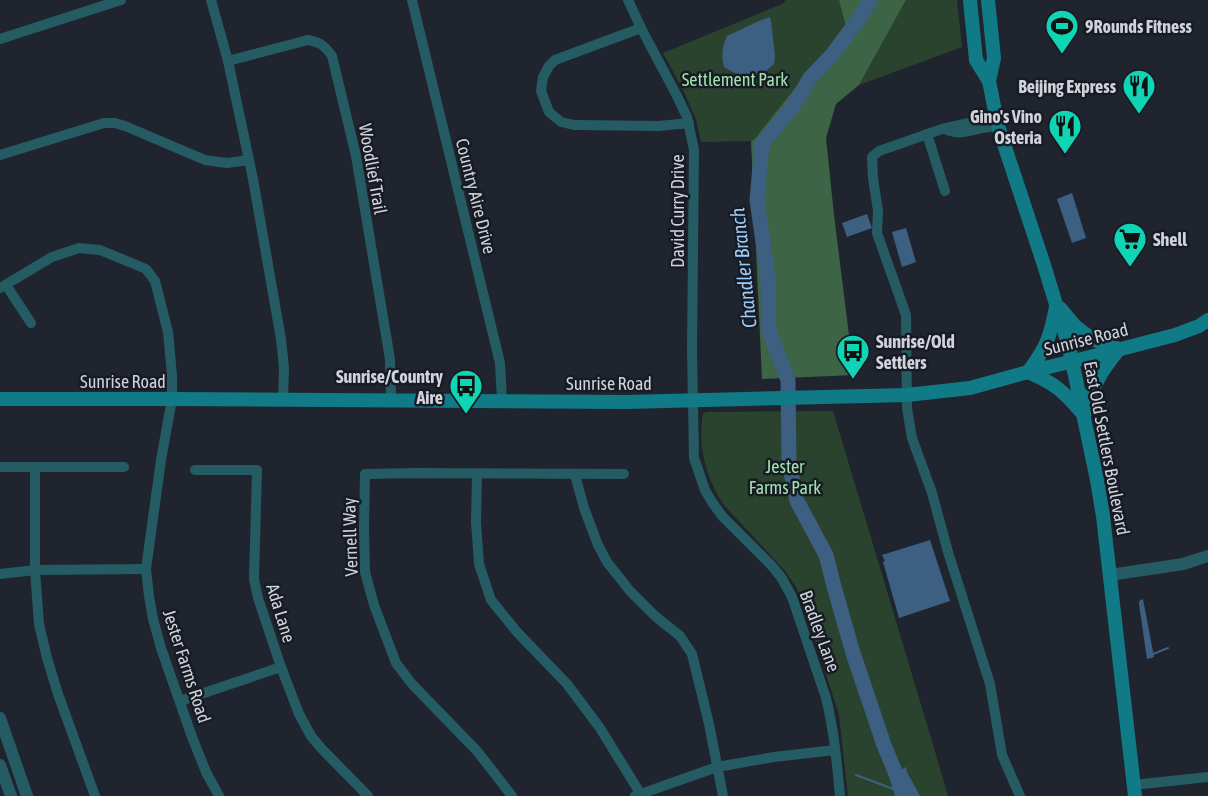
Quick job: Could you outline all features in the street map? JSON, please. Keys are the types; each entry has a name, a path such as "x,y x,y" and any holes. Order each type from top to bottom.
{"main road":[{"name":"East Old Settlers Boulevard","path":"970,0 976,60 989,81 997,121 1056,304 1084,416 1103,516 1134,791"},
{"name":"East Old Settlers Boulevard","path":"987,0 994,58 989,81"},
{"path":"1056,304 1075,326 1092,339 1119,349 1098,376 1084,416"},
{"path":"1056,304 1051,334 1046,346 1028,372 1058,387 1084,416"},
{"name":"Sunrise Road","path":"0,399 626,402 907,394 970,388 1175,335 1208,321"}],"street":[{"path":"0,39 121,0"},
{"path":"211,0 228,61 249,160 281,339 284,368 283,400"},
{"name":"Country Aire Drive","path":"412,0 500,363 502,401"},
{"name":"David Curry Drive","path":"628,0 689,123 694,150 692,400"},
{"path":"640,28 555,60 545,72 541,86 549,112 561,122 574,125 659,126 689,123"},
{"name":"Woodlief Trail","path":"228,61 308,40 320,43 332,56 356,156 389,353 391,400"},
{"path":"997,121 943,129 879,151 872,157 878,211 877,233 906,315 907,408 912,438 932,494 990,684 1002,755 1020,796"},
{"path":"0,155 104,123 115,123 205,160 227,163 249,160"},
{"path":"927,134 945,191"},
{"name":"Jester Farms Road","path":"3,286 52,257 79,248 100,250 146,269 155,281 168,332 172,399 146,569 153,619 161,648 203,763 219,796"},
{"path":"3,286 31,323"},
{"name":"Bradley Lane","path":"692,400 694,458 705,490 722,516 781,577 792,597 830,714 840,796"},
{"path":"0,467 124,467"},
{"path":"35,467 35,570 39,624 58,694 95,796"},
{"name":"Ada Lane","path":"195,470 257,470 254,579 281,667 299,714 311,736 368,796"},
{"name":"Vernell Way","path":"512,796 472,746 412,684 396,663 374,605 365,572 365,474 624,474"},
{"path":"477,474 476,522 479,564 491,600 567,684 600,728 637,795 717,767 835,750"},
{"path":"575,475 587,517 607,562 630,591 655,616 680,636 692,654 723,796"},
{"path":"1110,575 1183,564 1208,556"},
{"path":"0,574 35,570 146,569"},
{"path":"180,701 281,667"},
{"path":"0,718 27,796"},
{"path":"0,765 11,796"},
{"path":"1134,791 1208,777"}],"green space":[{"name":"Settlement Park","path":"786,0 839,0 846,27 754,141 701,142 696,119 663,53 782,4"},
{"path":"839,0 906,0 859,85 836,104 826,138 854,375 762,379 751,141 846,27"},
{"path":"906,0 957,0 962,47 859,85"},
{"name":"Jester Farms Park","path":"833,411 948,796 848,796 839,715 806,611 796,587 785,571 724,505 712,484 704,461 701,426 703,414 706,412"}],"water":[{"path":"770,17 774,64 758,78 740,76 724,67 722,51 727,36"},
{"path":"1072,193 1086,238 1072,243 1057,199"},
{"path":"867,214 872,228 847,237 842,223"},
{"path":"906,228 916,262 902,267 892,232"},
{"path":"930,540 950,601 899,618 882,555"},
{"path":"1143,599 1154,657 1147,659 1139,604 1139,601"},
{"path":"906,767 920,796 895,796 889,776"}],"waterway":[{"name":"Chandler Branch","path":"870,0 832,55 810,78 794,105 762,144 757,200 768,277 769,331 788,380 789,464 797,501 826,555 853,653 884,745 905,796"},
{"path":"1153,654 1168,648"},
{"path":"856,775 896,790"}],"place":[{"name":"9Rounds Fitness","path":"1062,55"},
{"name":"Beijing Express","path":"1139,115"},
{"name":"Gino's Vino Osteria","path":"1065,155"},
{"name":"Shell","path":"1130,268"},
{"name":"Sunrise/Old Settlers","path":"853,380"},
{"name":"Sunrise/Country Aire","path":"466,415"}]}
